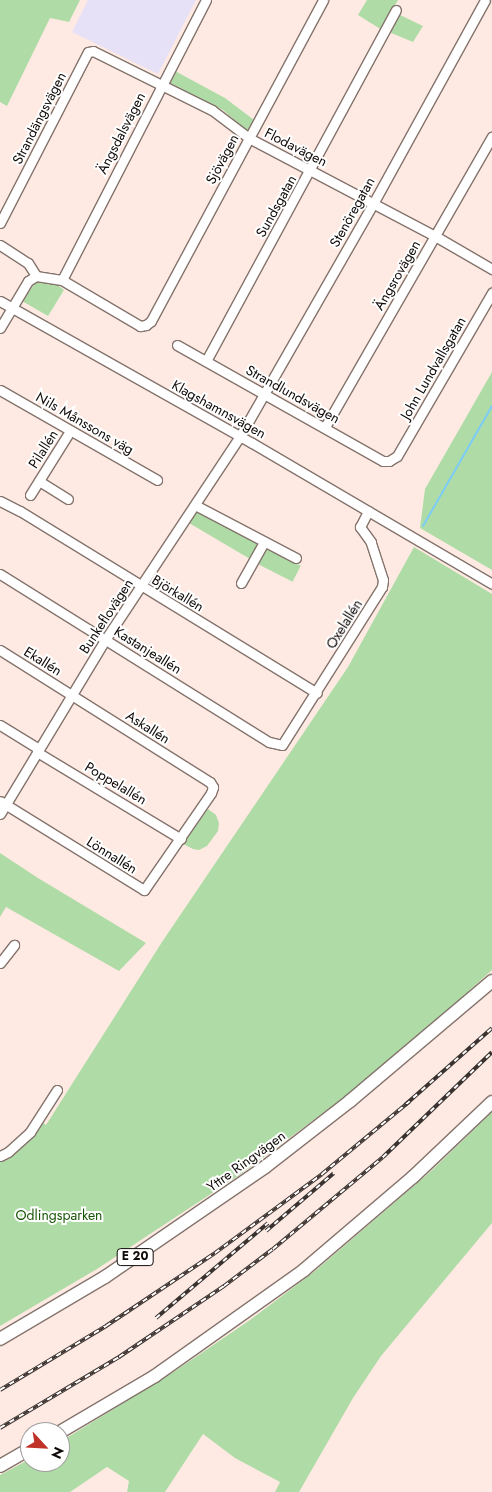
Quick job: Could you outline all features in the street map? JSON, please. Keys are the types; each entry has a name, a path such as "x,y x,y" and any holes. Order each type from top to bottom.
{"highway":[{"name":"Yttre Ringvägen","path":"0,1340 105,1277 265,1167 350,1101 492,981"},
{"path":"70,1426 154,1376 304,1270 385,1202 492,1102"},
{"path":"0,1466 20,1455"}],"street":[{"name":"Ängsdalsvägen","path":"62,280 206,0"},
{"name":"Sjövägen","path":"62,280 140,326 146,325 151,321 324,0"},
{"name":"Stenöregatan","path":"240,436 374,202 485,0"},
{"name":"Sundsgatan","path":"206,362 396,10"},
{"name":"Flodavägen","path":"88,52 99,52 212,110 249,138 374,202 492,269"},
{"name":"Strandängsvägen","path":"0,223 88,52"},
{"name":"Ängsrovägen","path":"325,428 492,137"},
{"path":"0,245 28,264 36,276"},
{"path":"0,328 28,281 36,276 62,280"},
{"name":"John Lundvallsgatan","path":"397,456 492,293"},
{"name":"Klagshamnsvägen","path":"0,302 240,436 492,584"},
{"name":"Strandlundsvägen","path":"177,345 383,460 389,461 397,456"},
{"name":"Nils Månssons väg","path":"0,390 157,480"},
{"name":"Pilallén","path":"30,495 70,431"},
{"name":"Bunkeflovägen","path":"0,814 3,802 38,750 105,640 240,436"},
{"name":"Pilallén","path":"39,481 68,499"},
{"name":"Björkallén","path":"0,501 20,511 141,587 317,693"},
{"path":"195,505 296,558"},
{"name":"Oxelallén","path":"282,745 317,693 382,586 384,580 371,542 360,527 368,510"},
{"path":"241,583 264,542"},
{"name":"Kastanjeallén","path":"0,574 269,742 282,745"},
{"name":"Ekallén","path":"0,650 71,695"},
{"name":"Askallén","path":"71,695 210,782"},
{"name":"Poppelallén","path":"0,724 38,750 181,839"},
{"name":"Lönnallén","path":"3,802 141,890 148,888 211,793 213,788 210,782"},
{"path":"0,962 14,945"},
{"path":"0,1156 8,1152 30,1132 57,1090"}],"shaded area":[{"path":"88,0 196,0 158,74 72,32"}],"green space":[{"path":"0,0 80,0 69,22 50,18 7,106 0,102"},
{"path":"367,0 398,0 382,30 358,15"},
{"path":"398,14 423,26 413,42 389,32"},
{"path":"175,71 225,98 254,120 247,131 223,110 169,85"},
{"path":"36,282 55,283 64,290 48,316 22,301"},
{"path":"492,372 492,570 420,528 425,489"},
{"path":"197,510 258,543 250,559 189,523"},
{"name":"Odlingsparken","path":"414,547 492,594 492,970 421,1034 339,1101 241,1174 97,1269 0,1326 0,1161 11,1156 42,1122 46,1125 162,942 348,667"},
{"path":"266,548 301,566 293,582 258,564"},
{"path":"208,809 216,815 219,823 218,831 207,846 199,850 183,844"},
{"path":"0,853 146,943 119,971 6,907 0,917"},
{"path":"492,1112 492,1223 381,1356 353,1398 299,1492 275,1492 280,1482 235,1458 203,1434 165,1492 127,1492 129,1481 107,1467 70,1492 0,1492 0,1475 20,1464 20,1472 70,1472 70,1436 175,1371 250,1320 315,1271 430,1172"}],"waterway":[{"path":"423,526 492,406"}],"railway":[{"path":"405,1105 492,1028"},
{"path":"0,1428 119,1357 224,1286 273,1249 383,1157 492,1052"},
{"path":"0,1390 106,1326 215,1253 322,1174 410,1101"},
{"path":"266,1231 334,1173"},
{"path":"156,1318 268,1223"}]}
